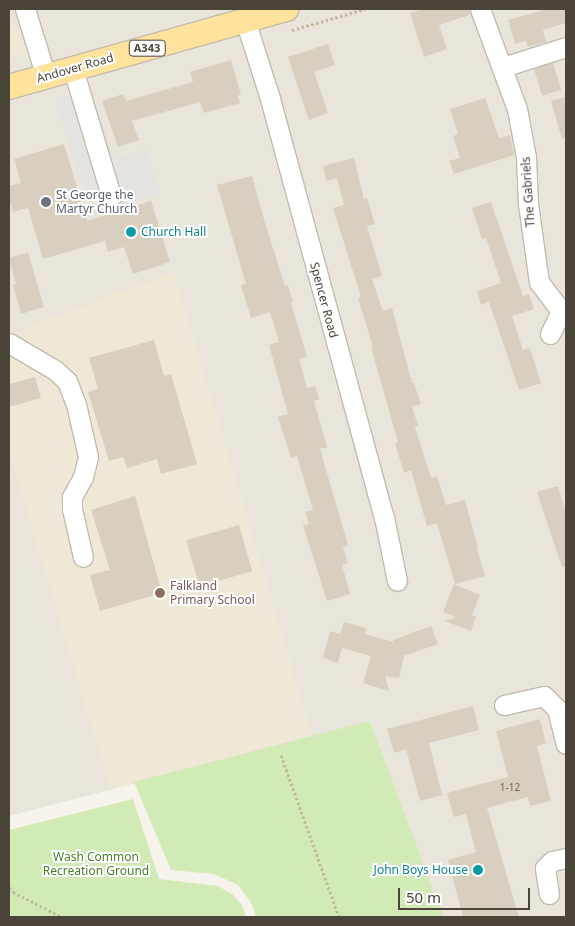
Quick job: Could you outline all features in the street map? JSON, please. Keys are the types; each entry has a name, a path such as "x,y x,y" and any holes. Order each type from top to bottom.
{"main road":[{"name":"Andover Road","path":"9,87 245,20 288,20"}],"street":[{"path":"25,9 46,77"},
{"name":"The Gabriels","path":"480,9 517,109 526,157 528,204 539,282 564,312 550,334"},
{"name":"Spencer Road","path":"245,20 268,96 381,507 397,581"},
{"path":"503,67 566,47"},
{"path":"73,69 111,196"},
{"path":"9,343 55,370 67,381 76,404 88,456 85,472 72,497 72,509 82,557"},
{"path":"504,705 544,696 557,708 566,744"},
{"path":"549,894 545,868 552,861 566,858"}],"path":[{"path":"288,20 365,9"},
{"path":"281,754 339,917"},
{"path":"9,887 13,892 62,917"}],"shaded area":[{"path":"9,9 566,9 566,917 439,917 371,722 9,816"},
{"path":"9,13 28,54 9,59"},
{"path":"91,88 114,159 146,149 160,193 108,210 102,190 86,195 55,100"},
{"name":"Falkland Primary School","path":"174,272 312,735 110,789 9,452 9,345 28,327"}],"green space":[{"path":"370,721 443,917 256,917 252,904 238,885 214,874 171,870 134,782"},
{"name":"Wash Common Recreation Ground","path":"133,799 159,879 218,886 232,894 242,905 246,917 9,917 9,830"}],"building":[{"path":"424,9 469,9 470,15 439,25 447,49 424,57 410,13"},
{"path":"548,9 566,9 566,23 543,30 546,42 528,47 526,41 515,44 508,20"},
{"path":"328,44 335,65 314,72 328,113 309,120 288,57"},
{"path":"231,60 241,95 238,96 240,103 204,113 200,102 132,121 139,140 118,147 102,101 123,94 126,101 193,82 190,72"},
{"path":"553,63 561,90 542,96 534,69"},
{"path":"566,97 566,138 562,139 551,101"},
{"path":"485,98 499,138 510,135 514,155 454,174 449,161 460,158 453,136 458,134 450,109"},
{"name":"St George the Martyr Church","path":"64,144 87,221 151,201 170,262 133,274 124,247 108,252 105,241 43,259 28,208 13,212 9,197 9,186 21,183 14,159"},
{"path":"354,158 364,199 367,198 375,224 367,226 382,276 372,279 383,311 392,308 412,383 414,383 421,404 412,406 418,426 415,427 431,478 437,476 446,505 465,500 485,576 455,584 437,523 427,526 411,470 404,473 395,443 398,442 358,298 361,297 333,208 344,205 337,178 326,181 323,166"},
{"path":"252,176 285,286 288,285 293,302 291,303 307,357 299,359 307,388 315,386 319,399 314,401 327,447 320,449 348,545 343,547 348,563 342,565 350,594 327,601 303,525 309,524 305,512 313,510 297,456 291,458 278,417 288,414 269,345 279,342 270,312 251,318 241,285 246,284 217,185"},
{"path":"491,202 523,296 529,294 534,309 512,316 523,350 530,348 541,383 519,390 489,302 481,305 477,291 501,283 486,238 482,239 472,208"},
{"path":"28,252 44,307 21,314 13,285 16,284 9,258"},
{"path":"154,340 164,376 171,374 197,464 161,474 157,459 127,468 123,457 109,461 88,392 98,389 89,358"},
{"path":"35,377 41,398 9,407 9,384"},
{"path":"558,486 566,513 566,567 562,567 537,492"},
{"path":"135,496 162,593 100,611 90,575 110,570 91,510"},
{"path":"239,525 252,571 199,586 186,540"},
{"path":"454,584 480,595 472,615 476,617 471,631 445,621 456,617 443,612"},
{"path":"344,622 366,628 365,634 393,642 393,640 431,626 438,644 404,656 399,678 385,676 389,691 363,683 371,656 342,648 338,663 323,658 330,631 340,634"},
{"path":"473,706 479,730 429,743 442,795 420,801 406,749 394,753 387,729"},
{"path":"540,719 546,743 537,746 551,801 530,806 528,797 487,808 519,917 463,917 448,860 476,852 466,814 454,817 447,793 508,777 496,731"}],"place":[{"name":"St George the Martyr Church","path":"46,202"},
{"name":"Church Hall","path":"131,232"},
{"name":"Falkland Primary School","path":"160,593"},
{"name":"John Boys House","path":"478,870"}]}
